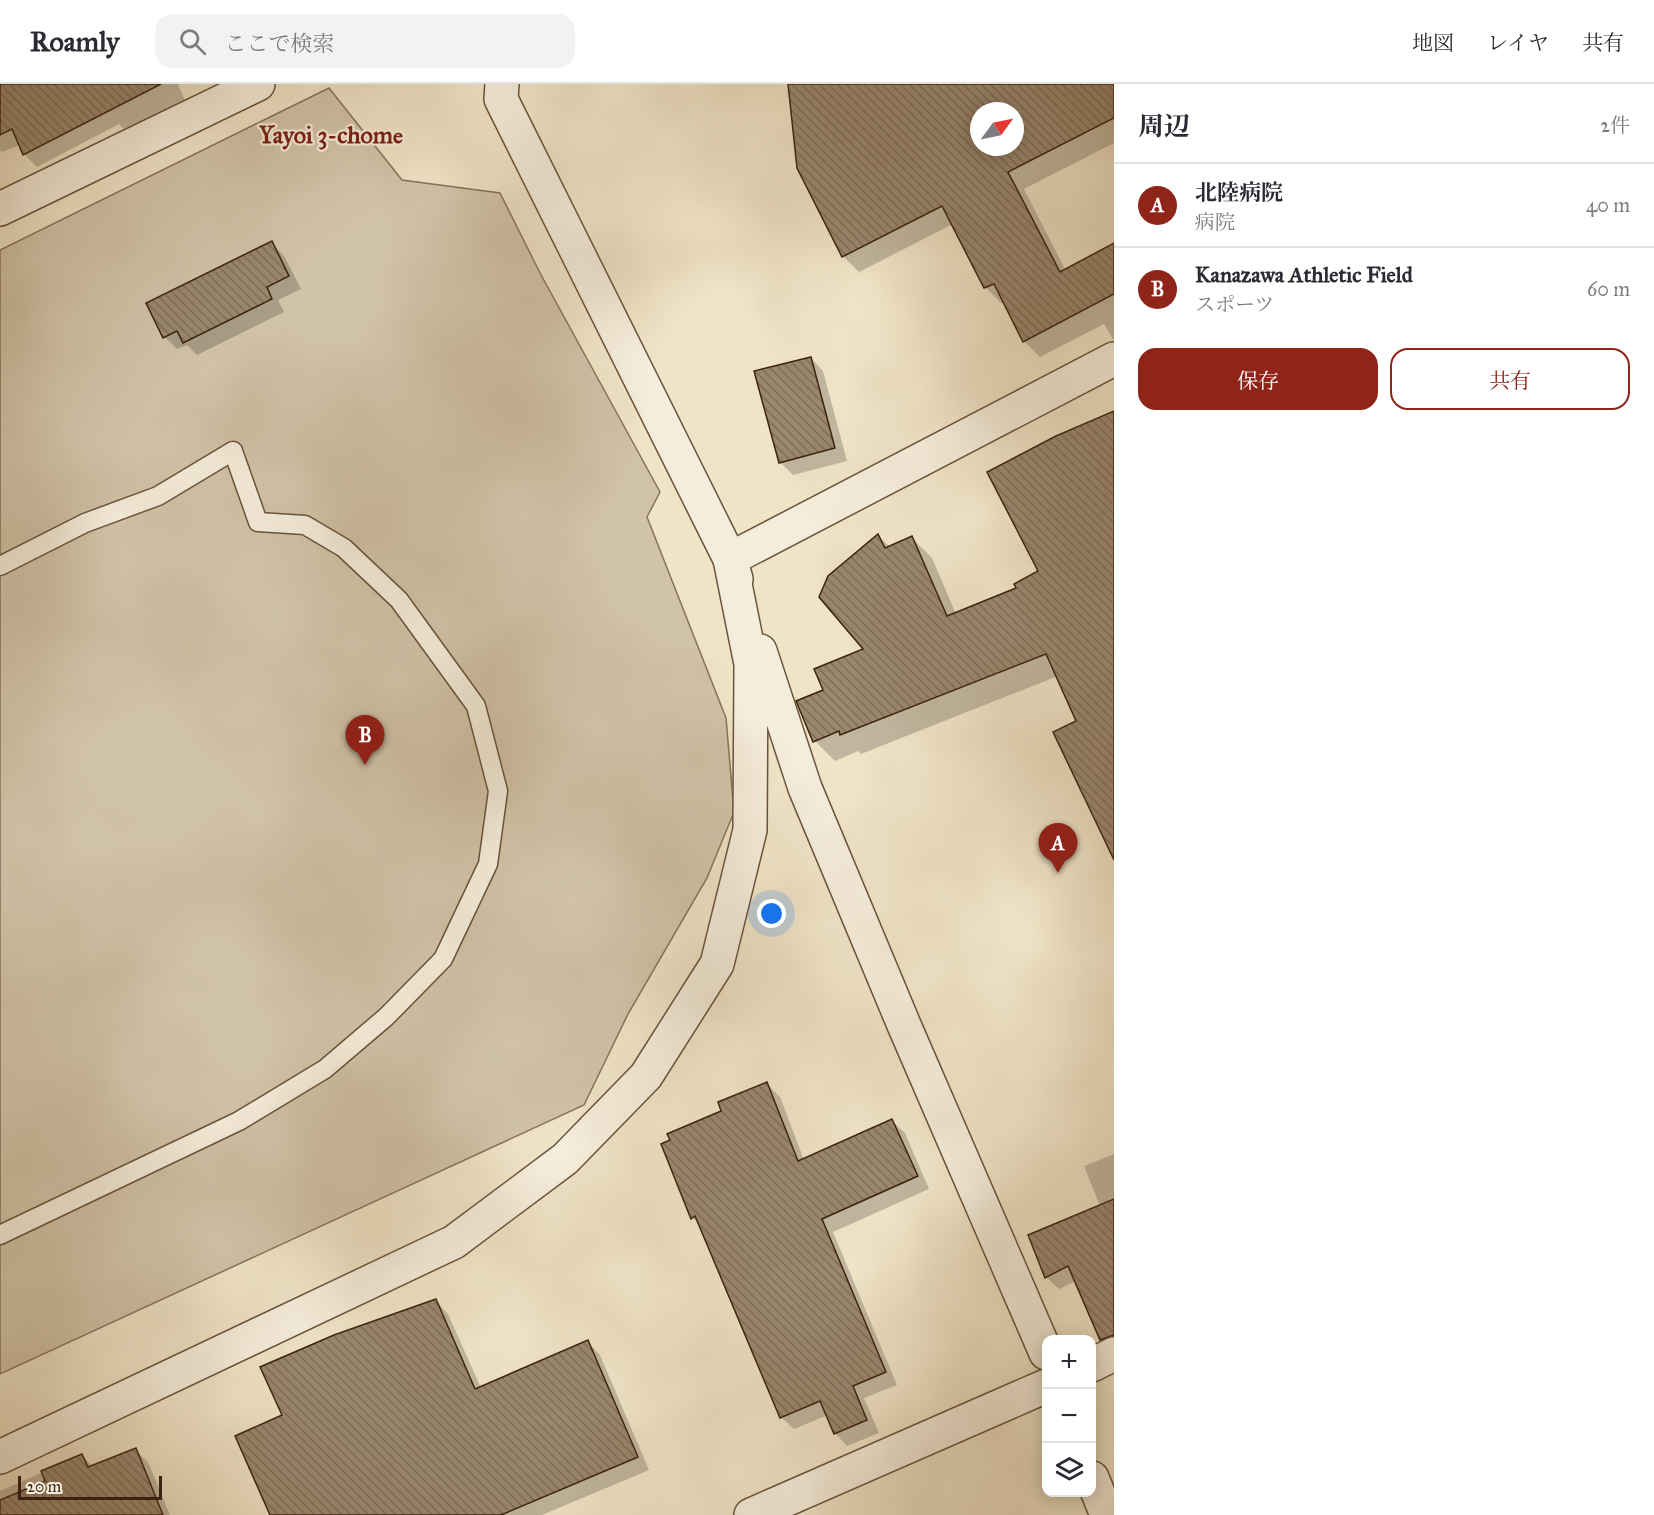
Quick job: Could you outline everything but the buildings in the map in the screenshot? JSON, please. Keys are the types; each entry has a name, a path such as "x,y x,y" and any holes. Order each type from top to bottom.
{"street":[{"path":"0,209 258,84"},
{"path":"502,84 501,99 730,559 805,788 909,1036 1042,1342"},
{"path":"730,559 1114,359"},
{"path":"0,1457 454,1242 565,1160 646,1076 717,964 750,830 751,664 730,559"},
{"path":"1096,1363 1114,1354"},
{"path":"751,1515 1042,1388"},
{"path":"1096,1488 1107,1515"}],"lane":[{"path":"0,566 85,522 158,496 232,451 258,522 305,525 344,548 399,600 476,706 498,791 488,864 443,959 386,1017 325,1069 239,1121 0,1235"}],"shaded area":[{"path":"329,88 402,180 500,193 540,273 660,492 647,517 726,718 734,812 707,878 628,1014 584,1105 0,1374 0,250"}],"place":[{"name":"Kanazawa Athletic Field","path":"365,765"},
{"name":"北陸病院","path":"1058,873"}],"district":[{"name":"Yayoi 3-chome","path":"331,135"}]}
